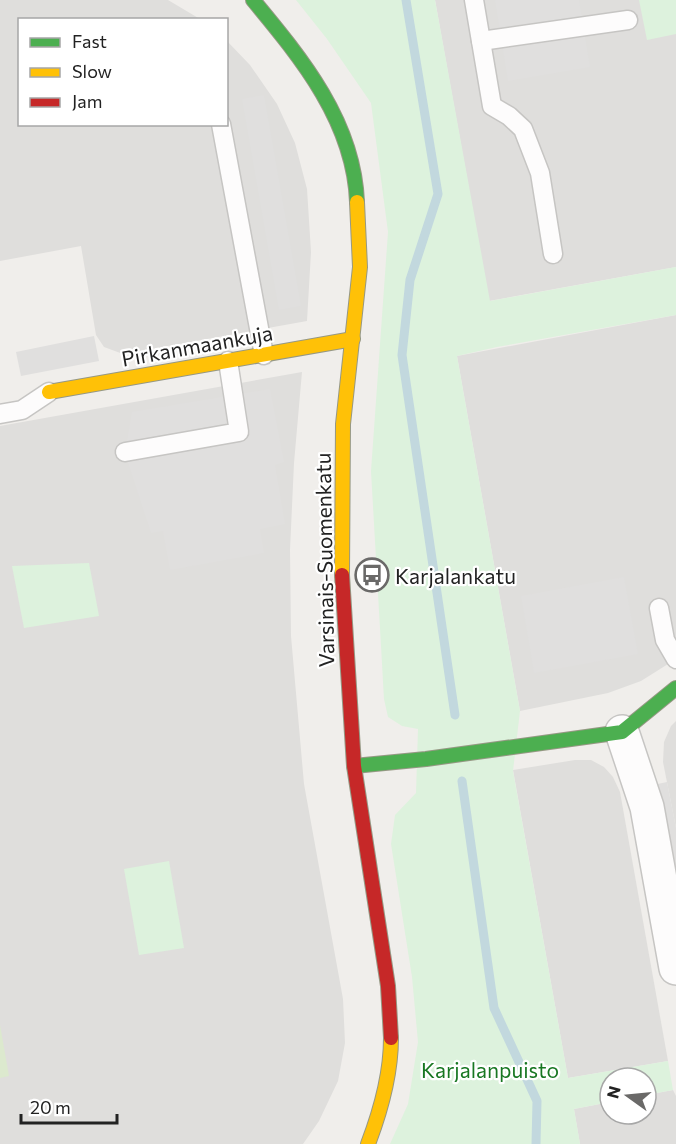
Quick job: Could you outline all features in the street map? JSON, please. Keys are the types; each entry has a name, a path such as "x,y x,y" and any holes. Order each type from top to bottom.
{"street":[{"name":"Varsinais-Suomenkatu","path":"253,0 296,52 335,114 346,140 357,197 360,267 343,424 342,576 354,766 388,986 391,1024 391,1058 386,1087 368,1144"},
{"name":"Pirkanmaankuja","path":"49,392 353,339"},
{"path":"354,766 426,759 622,732 676,688"},
{"path":"622,732 647,807 676,968"}],"lane":[{"path":"474,0 492,106 509,116 523,129 540,172 553,254"},
{"path":"481,41 628,20"},
{"path":"221,126 264,355"},
{"path":"125,453 239,432 228,361"},
{"path":"0,414 22,410 49,392"},
{"path":"659,608 665,640 676,659"}],"shaded area":[{"path":"0,0 168,0 198,18 18,18 18,126 228,126 228,42 250,65 277,104 295,143 307,189 311,252 307,321 123,354 104,347 96,335 81,246 0,261"},
{"path":"435,0 676,0 676,267 489,301"},
{"path":"495,0 579,0 590,67 508,81"},
{"path":"264,95 301,306 279,310 242,99"},
{"path":"676,315 676,659 641,681 608,693 520,711 457,356"},
{"path":"94,336 99,361 21,376 16,352"},
{"path":"302,372 294,463 290,550 291,636 304,784 343,999 345,1043 338,1081 319,1121 303,1144 0,1144 0,426"},
{"path":"270,389 284,462 275,465 285,524 260,529 264,553 170,570 163,531 151,533 125,453 132,412"},
{"path":"624,577 638,654 534,673 521,596"},
{"path":"676,721 676,828 663,762 664,742 671,726"},
{"path":"575,760 591,760 604,767 613,777 620,792 668,1061 639,1066 598,1066 598,1073 568,1078 513,770"},
{"path":"667,782 676,828 676,908 653,785"},
{"path":"673,1090 676,1096 676,1144 580,1144 574,1109 598,1104 598,1126 658,1126 658,1093"}],"green space":[{"name":"Karjalanpuisto","path":"296,0 435,0 490,301 676,267 676,315 457,356 520,711 513,771 568,1078 598,1073 598,1104 574,1109 580,1144 390,1144 408,1104 418,1042 412,977 391,844 395,815 416,793 418,729 402,726 388,717 384,699 371,471 388,232 371,103 327,39"},
{"path":"639,0 676,0 676,34 647,40"},
{"path":"89,563 99,616 24,628 12,566"},
{"path":"169,861 184,948 139,955 124,869"},
{"path":"0,1025 9,1076 0,1078"},
{"name":"Karjalanpuisto","path":"668,1061 673,1090 658,1093 658,1066 639,1066"}],"waterway":[{"path":"406,0 438,194 410,280 402,355 455,715"},
{"path":"462,781 494,1008 537,1101 536,1144"}],"traffic: fast":[{"path":"253,0 307,69 336,118 354,173 357,202"},
{"path":"354,766 426,759 622,732 676,688"}],"traffic: slow":[{"path":"342,575 343,424 360,267 357,202"},
{"path":"49,392 353,339"},
{"path":"368,1144 384,1092 391,1038"}],"traffic: jam":[{"path":"342,575 354,766 388,986 391,1038"}],"place":[{"name":"Karjalankatu","path":"372,575"}]}
